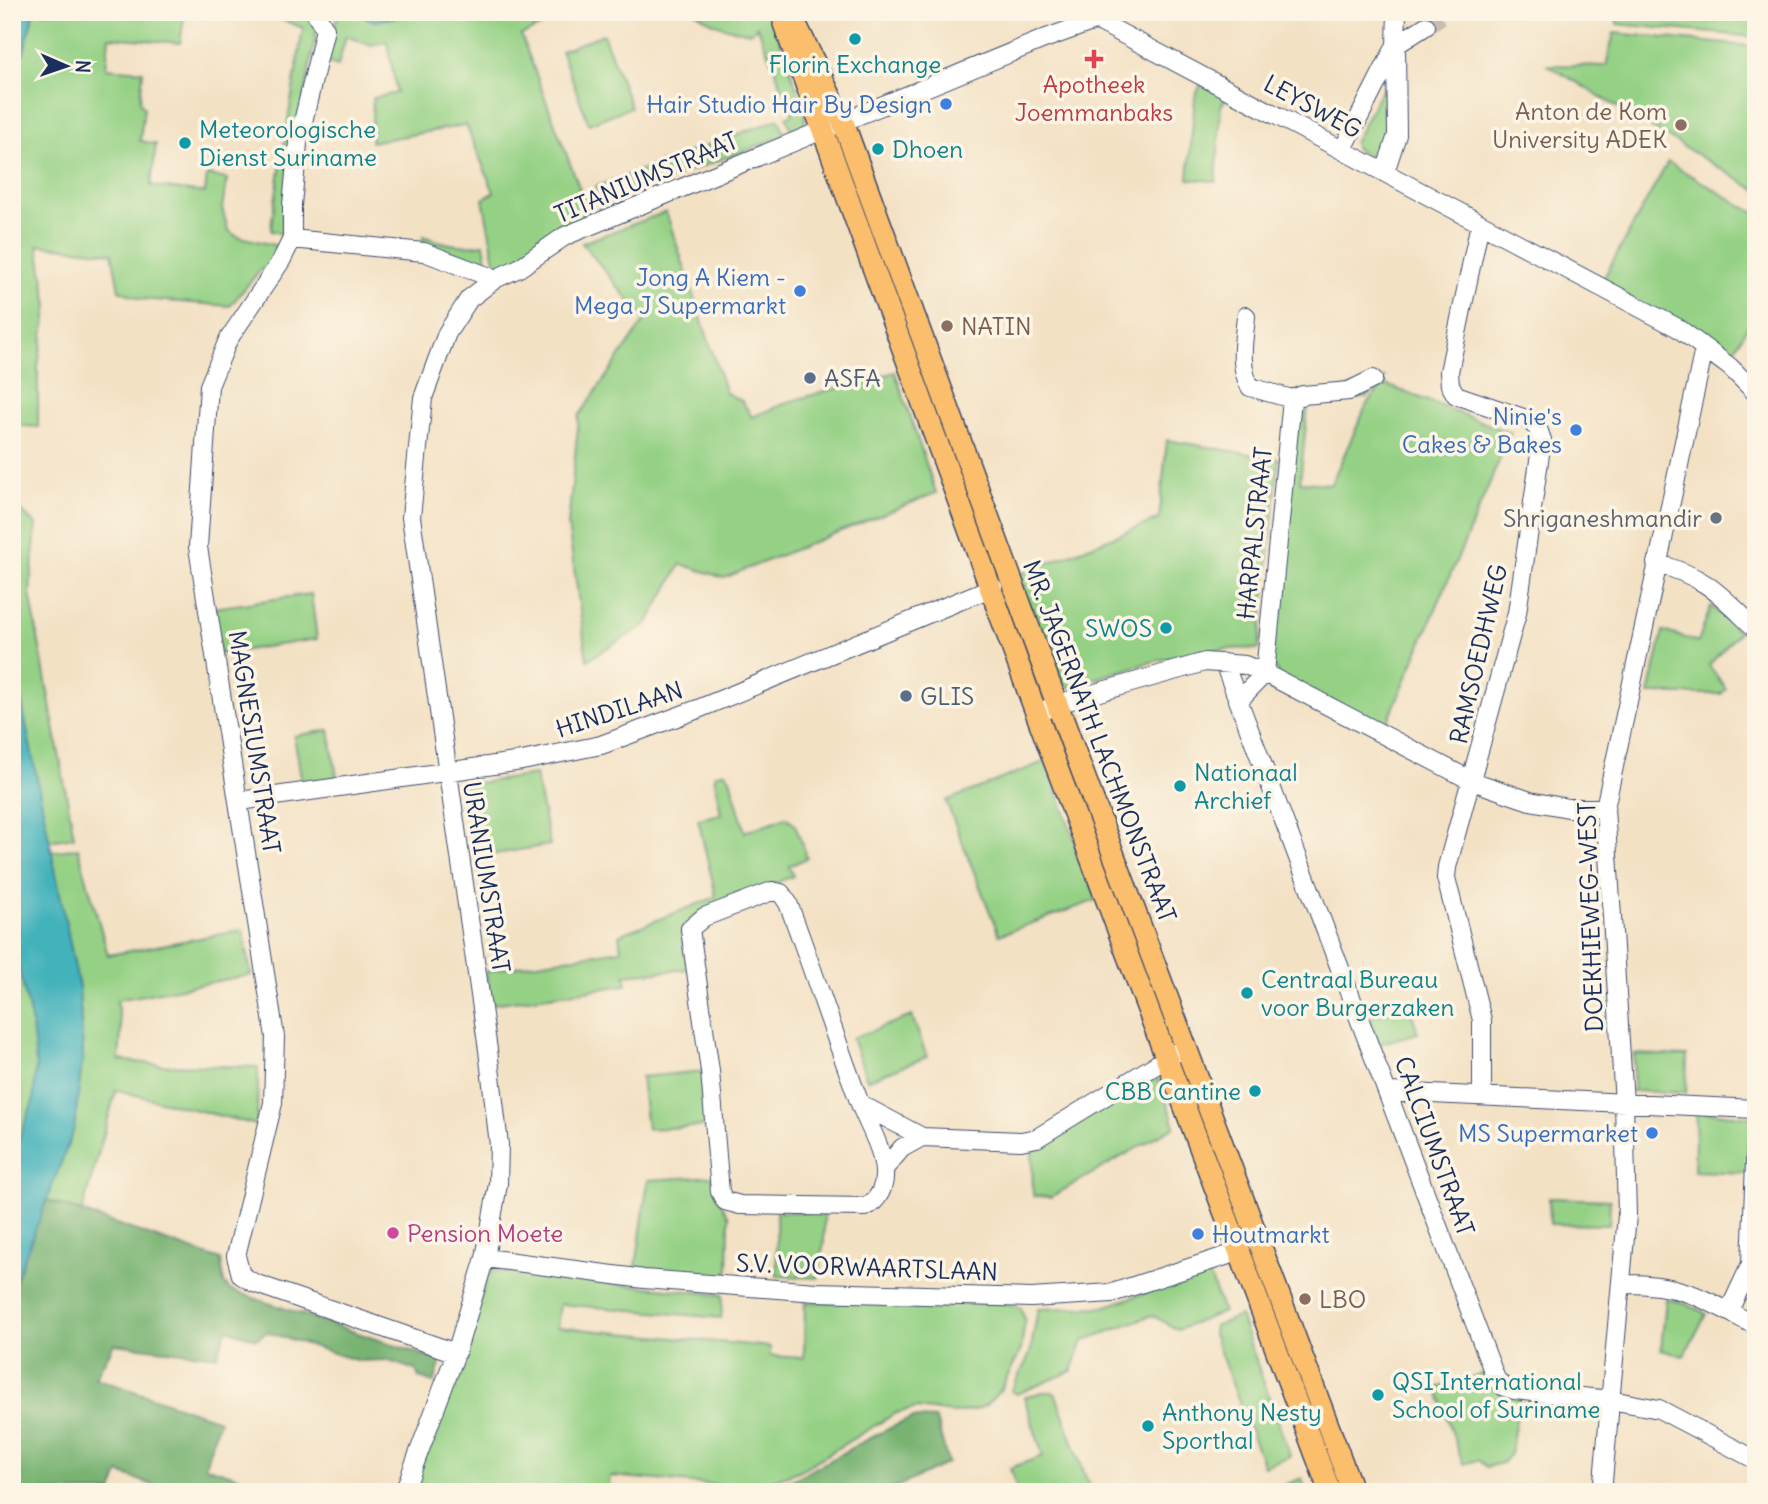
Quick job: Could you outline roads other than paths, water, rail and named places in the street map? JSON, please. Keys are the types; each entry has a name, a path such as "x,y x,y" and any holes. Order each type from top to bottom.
{"main road":[{"name":"MR. JAGERNATH LACHMONSTRAAT","path":"780,12 821,130 993,587 1037,714 1167,1057 1312,1413 1353,1492"},
{"name":"MR. JAGERNATH LACHMONSTRAAT","path":"790,12 843,122 1187,1048 1250,1256"},
{"name":"MR. JAGERNATH LACHMONSTRAAT","path":"1312,1413 1330,1492"}],"street":[{"name":"MAGNESIUMSTRAAT","path":"315,12 326,29 307,98 297,149 292,239 281,261 219,358 209,386 206,409 198,547 273,1018 275,1059 268,1126 236,1256 239,1270 254,1283 456,1353"},
{"path":"1385,172 1397,135 1397,12"},
{"name":"LEYSWEG","path":"821,130 1044,39 1089,16 1678,328 1730,368 1756,393"},
{"path":"1343,149 1396,45 1426,26"},
{"name":"TITANIUMSTRAAT","path":"495,279 519,268 565,236 821,130"},
{"name":"RAMSOEDHWEG","path":"1480,223 1449,372 1450,385 1456,395 1530,420 1538,429 1542,440 1517,613 1447,878 1482,1020 1482,1096"},
{"path":"292,239 424,252 495,279"},
{"name":"URANIUMSTRAAT","path":"404,1492 456,1353 485,1258 496,1208 499,1145 466,887 446,771 413,538 412,486 423,398 447,332 469,299 495,279"},
{"path":"1246,316 1243,358 1244,375 1250,387 1292,399 1349,391 1373,379"},
{"name":"DOEKHIEWEG-WEST","path":"1602,1492 1623,1284 1627,1215 1624,1103 1605,808 1704,349"},
{"name":"HARPALSTRAAT","path":"1265,673 1292,399"},
{"path":"1656,563 1690,573 1707,583 1756,629"},
{"name":"HINDILAAN","path":"240,801 522,761 601,746 698,709 993,587"},
{"path":"1037,714 1057,704 1205,663 1245,665 1472,781 1530,802 1568,808 1605,808"},
{"name":"CALCIUMSTRAAT","path":"1224,663 1496,1379 1504,1387 1514,1390 1611,1400 1659,1409 1756,1460"},
{"path":"1240,701 1265,673"},
{"path":"884,1169 789,903 782,893 761,893 697,921 690,929 690,936 710,1071 722,1197 732,1204 752,1206 865,1207 878,1198 884,1169 902,1148 922,1137"},
{"path":"860,1104 922,1137 1021,1141 1037,1138 1167,1057 1187,1048"},
{"path":"1389,1092 1756,1109"},
{"path":"1729,1311 1751,1264 1756,1138"},
{"name":"S.V. VOORWAARTSLAAN","path":"485,1258 644,1279 803,1292 1031,1297 1112,1293 1250,1256"},
{"path":"1623,1284 1653,1283 1682,1288 1756,1326"}],"water":[{"path":"12,12 34,12 23,54 12,61"},
{"path":"350,12 425,12 375,21"},
{"path":"12,654 79,988 83,1054 74,1129 12,1290 12,1157 33,1102 36,1065 32,1024 12,940"}],"tunnel":[{"path":"1426,26 1446,12"}],"place":[{"name":"Florin Exchange","path":"855,39"},
{"name":"Apotheek Joemmanbaks","path":"1094,59"},
{"name":"Hair Studio Hair By Design","path":"946,104"},
{"name":"Anton de Kom University ADEK","path":"1681,125"},
{"name":"Meteorologische Dienst Suriname","path":"185,143"},
{"name":"Dhoen","path":"878,149"},
{"name":"Jong A Kiem - Mega J Supermarkt","path":"800,291"},
{"name":"NATIN","path":"947,326"},
{"name":"ASFA","path":"810,378"},
{"name":"Ninie's Cakes & Bakes","path":"1576,430"},
{"name":"Shriganeshmandir","path":"1716,518"},
{"name":"SWOS","path":"1166,628"},
{"name":"GLIS","path":"906,696"},
{"name":"Nationaal Archief","path":"1180,786"},
{"name":"Centraal Bureau voor Burgerzaken","path":"1247,993"},
{"name":"CBB Cantine","path":"1255,1091"},
{"name":"MS Supermarket","path":"1652,1133"},
{"name":"Pension Moete","path":"393,1233"},
{"name":"Houtmarkt","path":"1198,1234"},
{"name":"LBO","path":"1305,1299"},
{"name":"QSI International School of Suriname","path":"1378,1395"},
{"name":"Anthony Nesty Sporthal","path":"1148,1426"}]}
